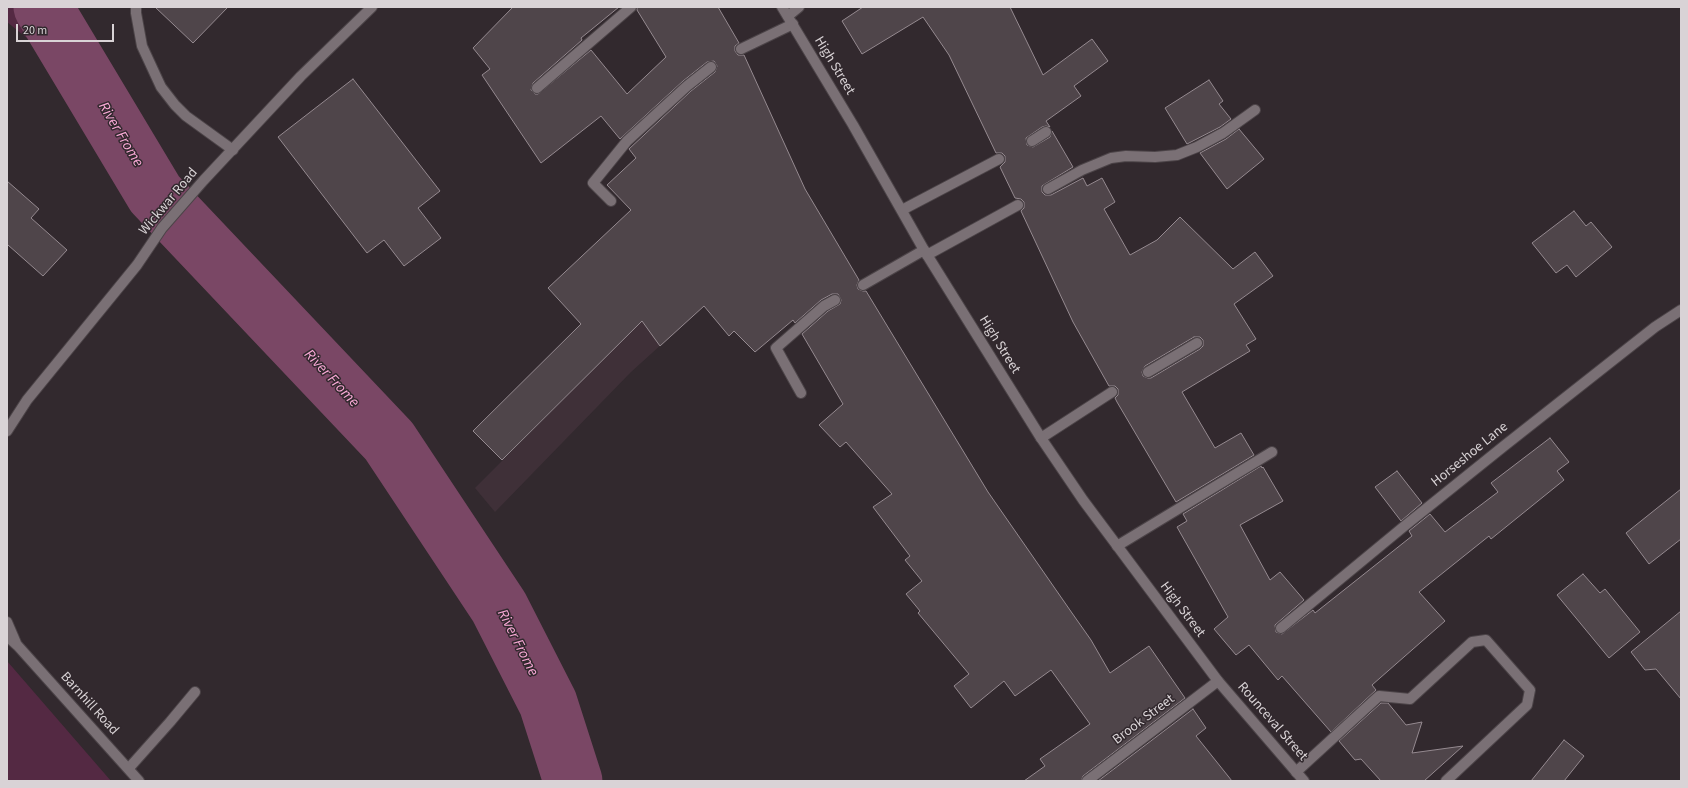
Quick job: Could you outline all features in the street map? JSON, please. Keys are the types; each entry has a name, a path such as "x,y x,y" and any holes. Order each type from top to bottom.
{"main road":[{"path":"136,7 142,46 161,87 186,116 233,150"},
{"name":"Wickwar Road","path":"7,431 27,400 137,265 162,228 301,76 372,7"},
{"path":"537,88 631,7"},
{"path":"740,49 799,7"},
{"name":"High Street","path":"788,16 926,253 1041,438 1083,500 1218,680"},
{"path":"611,201 593,183 627,140 687,86 711,67"},
{"path":"1048,189 1082,170 1111,158 1126,156 1155,157 1177,154 1197,147 1223,133 1256,110"},
{"path":"1032,141 1046,132"},
{"path":"902,210 999,159"},
{"path":"863,285 1018,205"},
{"path":"801,392 776,348 824,306 835,300"},
{"name":"Horseshoe Lane","path":"1281,628 1402,528 1516,437 1655,327 1681,310"},
{"path":"1148,372 1197,343"},
{"path":"1041,438 1112,392"},
{"path":"1117,546 1272,452"},
{"name":"Barnhill Road","path":"7,622 18,646"},
{"name":"Barnhill Road","path":"7,636 18,646 139,781"},
{"path":"1296,772 1379,696 1410,699 1472,642 1486,640 1530,690 1527,705 1446,781"},
{"name":"Rounceval Street","path":"1218,680 1304,781"},
{"name":"Brook Street","path":"1087,781 1218,680"},
{"path":"128,768 195,692"}],"shaded area":[{"path":"7,7 62,7 71,21 37,46 7,22"},
{"path":"693,316 631,372 495,512 475,488 611,352 582,323"},
{"path":"7,661 111,781 7,781"}],"building":[{"path":"155,7 228,7 193,43"},
{"path":"513,7 619,7 581,38 582,40 533,83 531,90 535,94 538,94 591,50 627,94 666,57 637,10 637,7 718,7 739,43 735,46 735,51 738,55 744,55 805,189 859,280 857,285 858,289 866,291 988,492 1091,640 1110,673 1149,646 1185,698 1083,776 1081,781 1024,781 1045,766 1040,759 1090,724 1051,670 1015,696 1004,681 971,708 954,686 969,674 918,613 920,611 906,594 922,581 905,560 910,556 873,507 892,494 846,442 840,447 819,425 843,404 802,334 828,311 840,304 841,300 838,294 832,294 821,300 795,323 793,320 755,352 734,331 729,336 704,306 660,346 642,321 502,460 473,431 581,324 548,288 631,210 607,185 636,158 629,149 691,91 715,72 717,66 714,61 707,62 683,81 620,139 601,116 541,163 482,75 490,69 473,48"},
{"path":"863,7 1010,7 1043,75 1092,39 1108,61 1074,86 1081,96 1046,121 1050,127 1042,127 1026,138 1027,145 1033,147 1050,137 1052,131 1073,167 1042,186 1042,192 1045,195 1051,195 1083,178 1087,186 1102,178 1115,202 1104,209 1130,255 1157,240 1180,217 1233,269 1255,252 1273,276 1234,304 1256,339 1246,345 1250,351 1182,392 1215,448 1241,433 1254,455 1176,502 1117,402 1115,398 1118,395 1118,389 1115,386 1109,386 1073,322 1021,211 1024,208 1024,202 1021,199 1015,198 1000,167 1005,162 1005,156 1002,153 996,153 949,55 923,17 862,54 842,21","holes":["1194,337 1200,337 1203,340 1203,346 1200,349 1151,378 1143,376 1142,372 1145,366"]},
{"path":"353,79 440,191 418,208 441,238 404,266 384,240 367,253 278,137"},
{"path":"1209,80 1223,101 1219,104 1231,119 1220,127 1187,144 1165,108"},
{"path":"1239,129 1264,159 1227,189 1200,153 1226,139"},
{"path":"7,181 39,209 31,218 67,250 43,276 8,245 7,246"},
{"path":"1574,211 1586,226 1591,222 1612,247 1576,277 1567,265 1556,273 1532,243"},
{"path":"1550,438 1569,462 1557,471 1564,480 1491,539 1489,536 1419,592 1445,621 1372,685 1376,690 1331,732 1282,676 1278,680 1249,645 1236,655 1214,629 1228,617 1177,527 1187,521 1183,514 1261,466 1283,501 1240,525 1270,580 1280,572 1304,600 1275,625 1276,632 1282,634 1313,610 1315,613 1412,536 1409,531 1430,514 1445,532 1498,492 1491,483"},
{"path":"1397,471 1422,503 1401,521 1375,487"},
{"path":"1681,489 1681,539 1649,564 1626,533"},
{"path":"1583,574 1600,593 1605,589 1640,632 1609,658 1557,595"},
{"path":"1681,611 1681,699 1656,669 1645,670 1631,652"},
{"path":"1381,703 1388,703 1406,725 1422,722 1412,753 1463,746 1424,781 1381,781 1361,759 1355,760 1339,741"},
{"path":"1193,709 1206,728 1196,736 1232,781 1098,781"},
{"path":"1564,740 1584,756 1564,781 1531,781"}],"waterway":[{"name":"River Frome","path":"43,7 155,194 389,441 499,607 548,703 573,781"}]}
